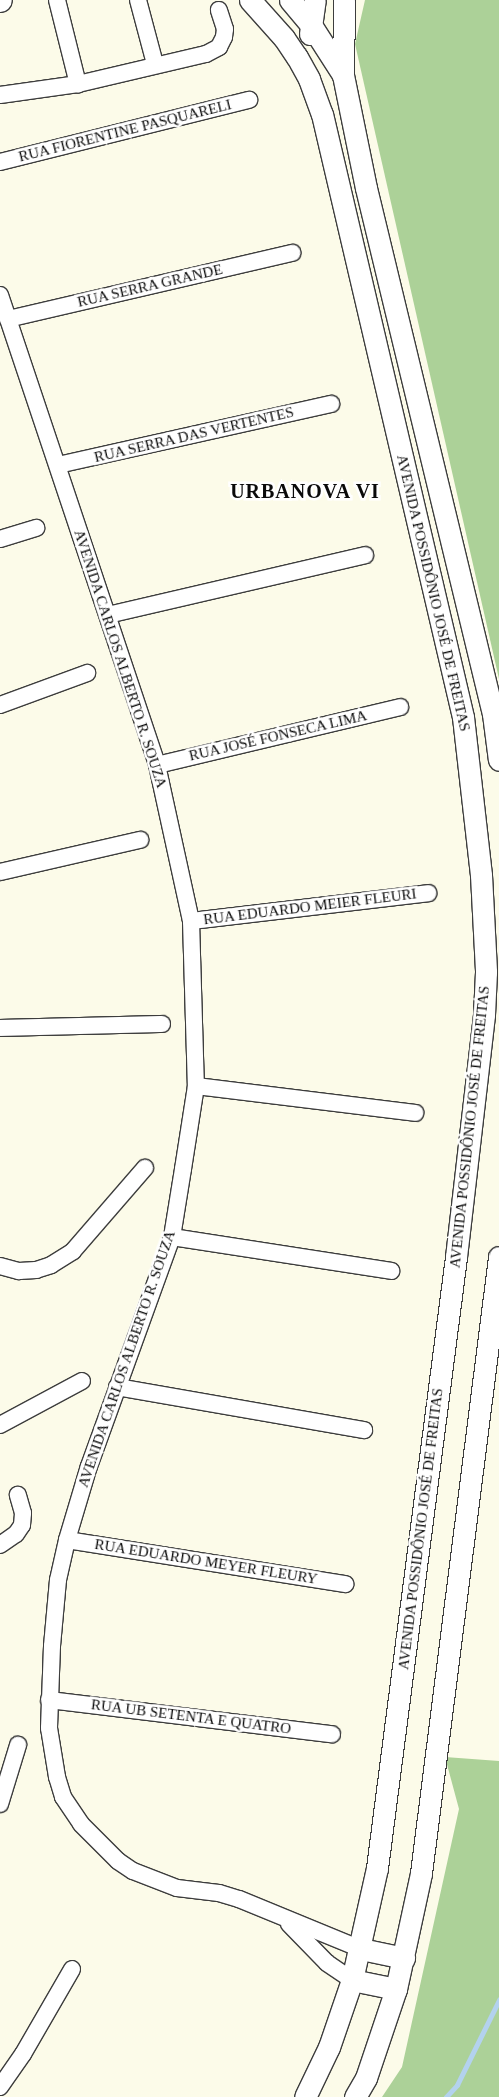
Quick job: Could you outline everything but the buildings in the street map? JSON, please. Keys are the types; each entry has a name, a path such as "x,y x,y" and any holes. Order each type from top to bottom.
{"street":[{"path":"57,0 78,84"},
{"path":"138,0 155,64"},
{"name":"AVENIDA POSSIDÔNIO JOSÉ DE FREITAS","path":"250,0 284,38 309,79 322,114 464,717 481,875 486,972 484,1014 452,1286 377,1868 361,1949 352,1980 329,2047 305,2097"},
{"name":"AVENIDA POSSIDÔNIO JOSÉ DE FREITAS","path":"290,0 311,25 343,75 366,188 493,714 499,760"},
{"path":"309,79 314,0"},
{"path":"343,75 344,0"},
{"path":"0,95 78,84 155,64 206,54 219,47 225,29 219,10"},
{"name":"RUA FIORENTINE PASQUARELI","path":"0,162 249,100"},
{"name":"RUA SERRA GRANDE","path":"8,318 292,253"},
{"name":"AVENIDA CARLOS ALBERTO R. SOUZA","path":"0,295 157,764 191,921 196,1086 172,1237 117,1387 77,1502 66,1540 54,1612 49,1700 51,1752 63,1797 81,1824 118,1861 133,1871 164,1884 239,1899 361,1949"},
{"name":"RUA SERRA DAS VERTENTES","path":"58,465 331,404"},
{"path":"0,540 36,528"},
{"path":"108,615 365,555"},
{"path":"0,705 87,673"},
{"name":"RUA JOSÉ FONSECA LIMA","path":"157,764 400,708"},
{"path":"0,872 140,840"},
{"name":"RUA EDUARDO MEIER FLEURI","path":"191,921 428,893"},
{"path":"0,1028 162,1024"},
{"path":"196,1086 415,1114"},
{"path":"0,1266 19,1271 36,1270 51,1265 73,1250 145,1168"},
{"path":"172,1237 391,1271"},
{"path":"355,2097 366,2078 396,1989 421,1873 499,1257"},
{"path":"0,1425 82,1381"},
{"path":"117,1387 364,1430"},
{"path":"0,1544 16,1534 22,1525 23,1513 18,1495"},
{"name":"RUA EDUARDO MEYER FLEURY","path":"66,1540 346,1584"},
{"name":"RUA UB SETENTA E QUATRO","path":"49,1700 332,1734"},
{"path":"0,1804 18,1745"},
{"path":"284,1919 327,1964 352,1980 396,1989"},
{"path":"361,1949 404,1958"},
{"path":"0,2087 23,2054 72,1969"}],"green space":[{"path":"365,0 499,0 499,679 355,44"},
{"path":"445,1757 499,1761 499,2097 382,2097 402,2067 459,1809"}],"waterway":[{"path":"446,2097 457,2085 499,2000"}],"district":[{"name":"URBANOVA VI","path":"305,491"}]}
